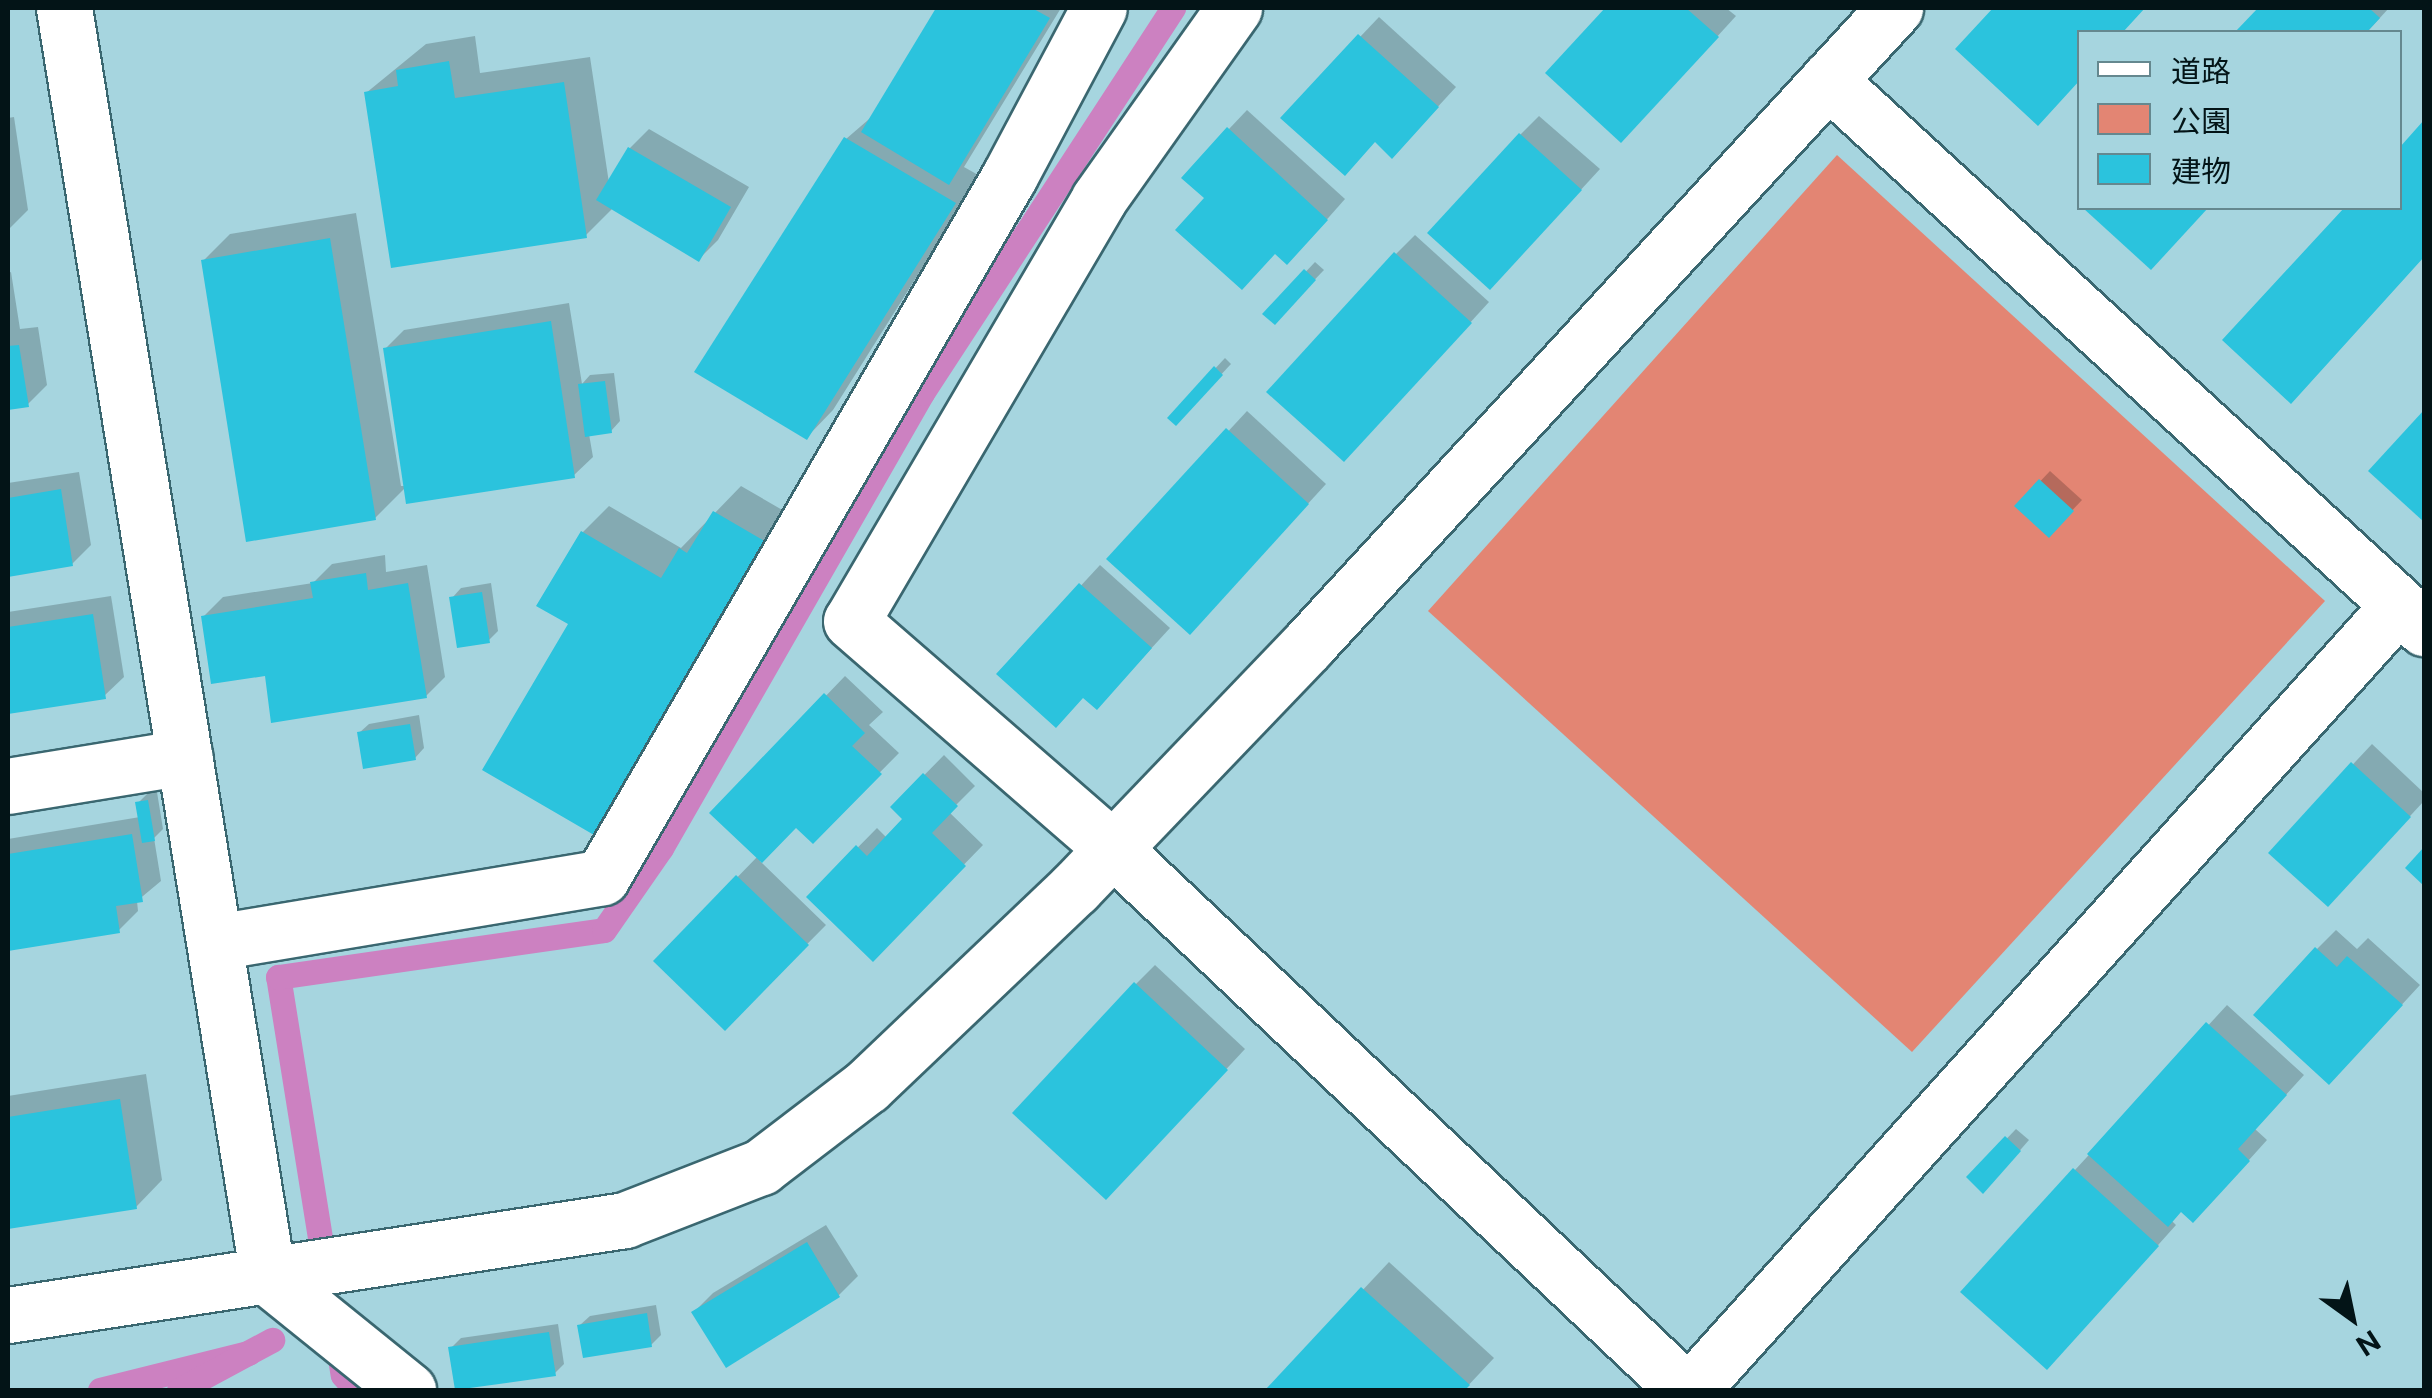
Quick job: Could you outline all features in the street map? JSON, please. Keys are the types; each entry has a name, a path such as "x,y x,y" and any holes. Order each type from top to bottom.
{"street":[{"path":"64,8 268,1277 408,1390"},
{"path":"215,942 602,877 1009,177 1099,8"},
{"path":"1234,8 1099,199 851,621 1112,848 1688,1390 2412,616 1828,80"},
{"path":"8,1315 624,1220 760,1167 867,1086 1112,848 1307,646 1895,8"},
{"path":"8,786 184,757"}],"green space":[{"path":"1837,155 2325,601 1912,1052 1428,611"}],"building":[{"path":"936,8 1032,8 1050,18 949,185 861,132"},
{"path":"1605,8 1686,8 1719,37 1621,143 1545,73"},
{"path":"1993,8 2145,8 2125,30 2077,30 2077,83 2038,126 1955,49"},
{"path":"2258,8 2369,8 2380,18 2369,30 2237,30"},
{"path":"1358,34 1439,107 1392,159 1375,142 1345,176 1280,118"},
{"path":"449,61 455,98 564,82 587,238 391,268 364,92 398,86 396,70"},
{"path":"2424,120 2424,257 2291,404 2222,340 2342,210 2402,210 2402,145"},
{"path":"1227,127 1328,220 1287,265 1275,254 1242,290 1175,230 1204,198 1181,178"},
{"path":"1519,133 1582,190 1490,290 1427,233"},
{"path":"844,137 956,203 807,440 694,372"},
{"path":"628,147 731,207 699,262 596,200"},
{"path":"2085,210 2206,210 2151,270"},
{"path":"330,238 376,520 246,542 201,260"},
{"path":"1394,252 1472,323 1344,462 1266,392"},
{"path":"1304,269 1316,280 1275,325 1262,314"},
{"path":"551,321 575,478 406,504 383,348"},
{"path":"19,345 29,407 8,410 8,346"},
{"path":"1214,366 1223,375 1176,426 1167,418"},
{"path":"605,381 612,433 585,437 578,384"},
{"path":"2424,410 2424,522 2368,471"},
{"path":"1226,428 1309,504 1190,635 1106,559"},
{"path":"2039,479 2074,511 2049,538 2014,506"},
{"path":"61,489 73,566 8,577 8,498"},
{"path":"713,511 766,542 594,835 482,770 568,624 536,606 581,531 661,578 679,548 687,553"},
{"path":"366,573 368,590 408,583 427,698 271,723 265,676 211,684 201,616 313,598 310,582"},
{"path":"1079,583 1152,648 1097,710 1083,698 1056,728 996,674"},
{"path":"482,592 490,643 457,648 449,597"},
{"path":"93,614 106,699 8,714 8,627"},
{"path":"824,693 865,733 852,746 882,774 813,844 796,828 762,863 709,813"},
{"path":"410,724 416,760 363,769 357,732"},
{"path":"2351,762 2411,817 2328,907 2268,853"},
{"path":"923,773 958,806 932,833 966,866 873,962 806,897 856,845 867,856 902,819 890,807"},
{"path":"148,800 155,841 142,843 135,802"},
{"path":"132,834 143,902 116,906 120,933 8,951 8,854"},
{"path":"2424,847 2424,886 2405,868"},
{"path":"736,875 809,945 725,1031 653,961"},
{"path":"2315,947 2337,967 2347,956 2403,1005 2329,1085 2253,1015"},
{"path":"1134,982 1228,1070 1106,1200 1012,1113"},
{"path":"2206,1022 2287,1095 2238,1149 2250,1161 2193,1223 2181,1212 2168,1227 2087,1154"},
{"path":"120,1099 137,1209 8,1229 8,1117"},
{"path":"2005,1136 2021,1151 1983,1194 1966,1177"},
{"path":"2073,1168 2159,1246 2047,1370 1960,1292"},
{"path":"807,1242 840,1297 726,1368 691,1312"},
{"path":"1361,1287 1470,1385 1465,1390 1265,1390"},
{"path":"647,1313 652,1347 583,1358 577,1325"},
{"path":"549,1332 556,1376 455,1390 448,1347"}],"waterway":[{"path":"325,1269 278,977 604,930 661,848 922,393 1173,8"},
{"path":"337,1339 343,1375 356,1390"},
{"path":"179,1390 272,1340"},
{"path":"100,1390 248,1353"}]}
